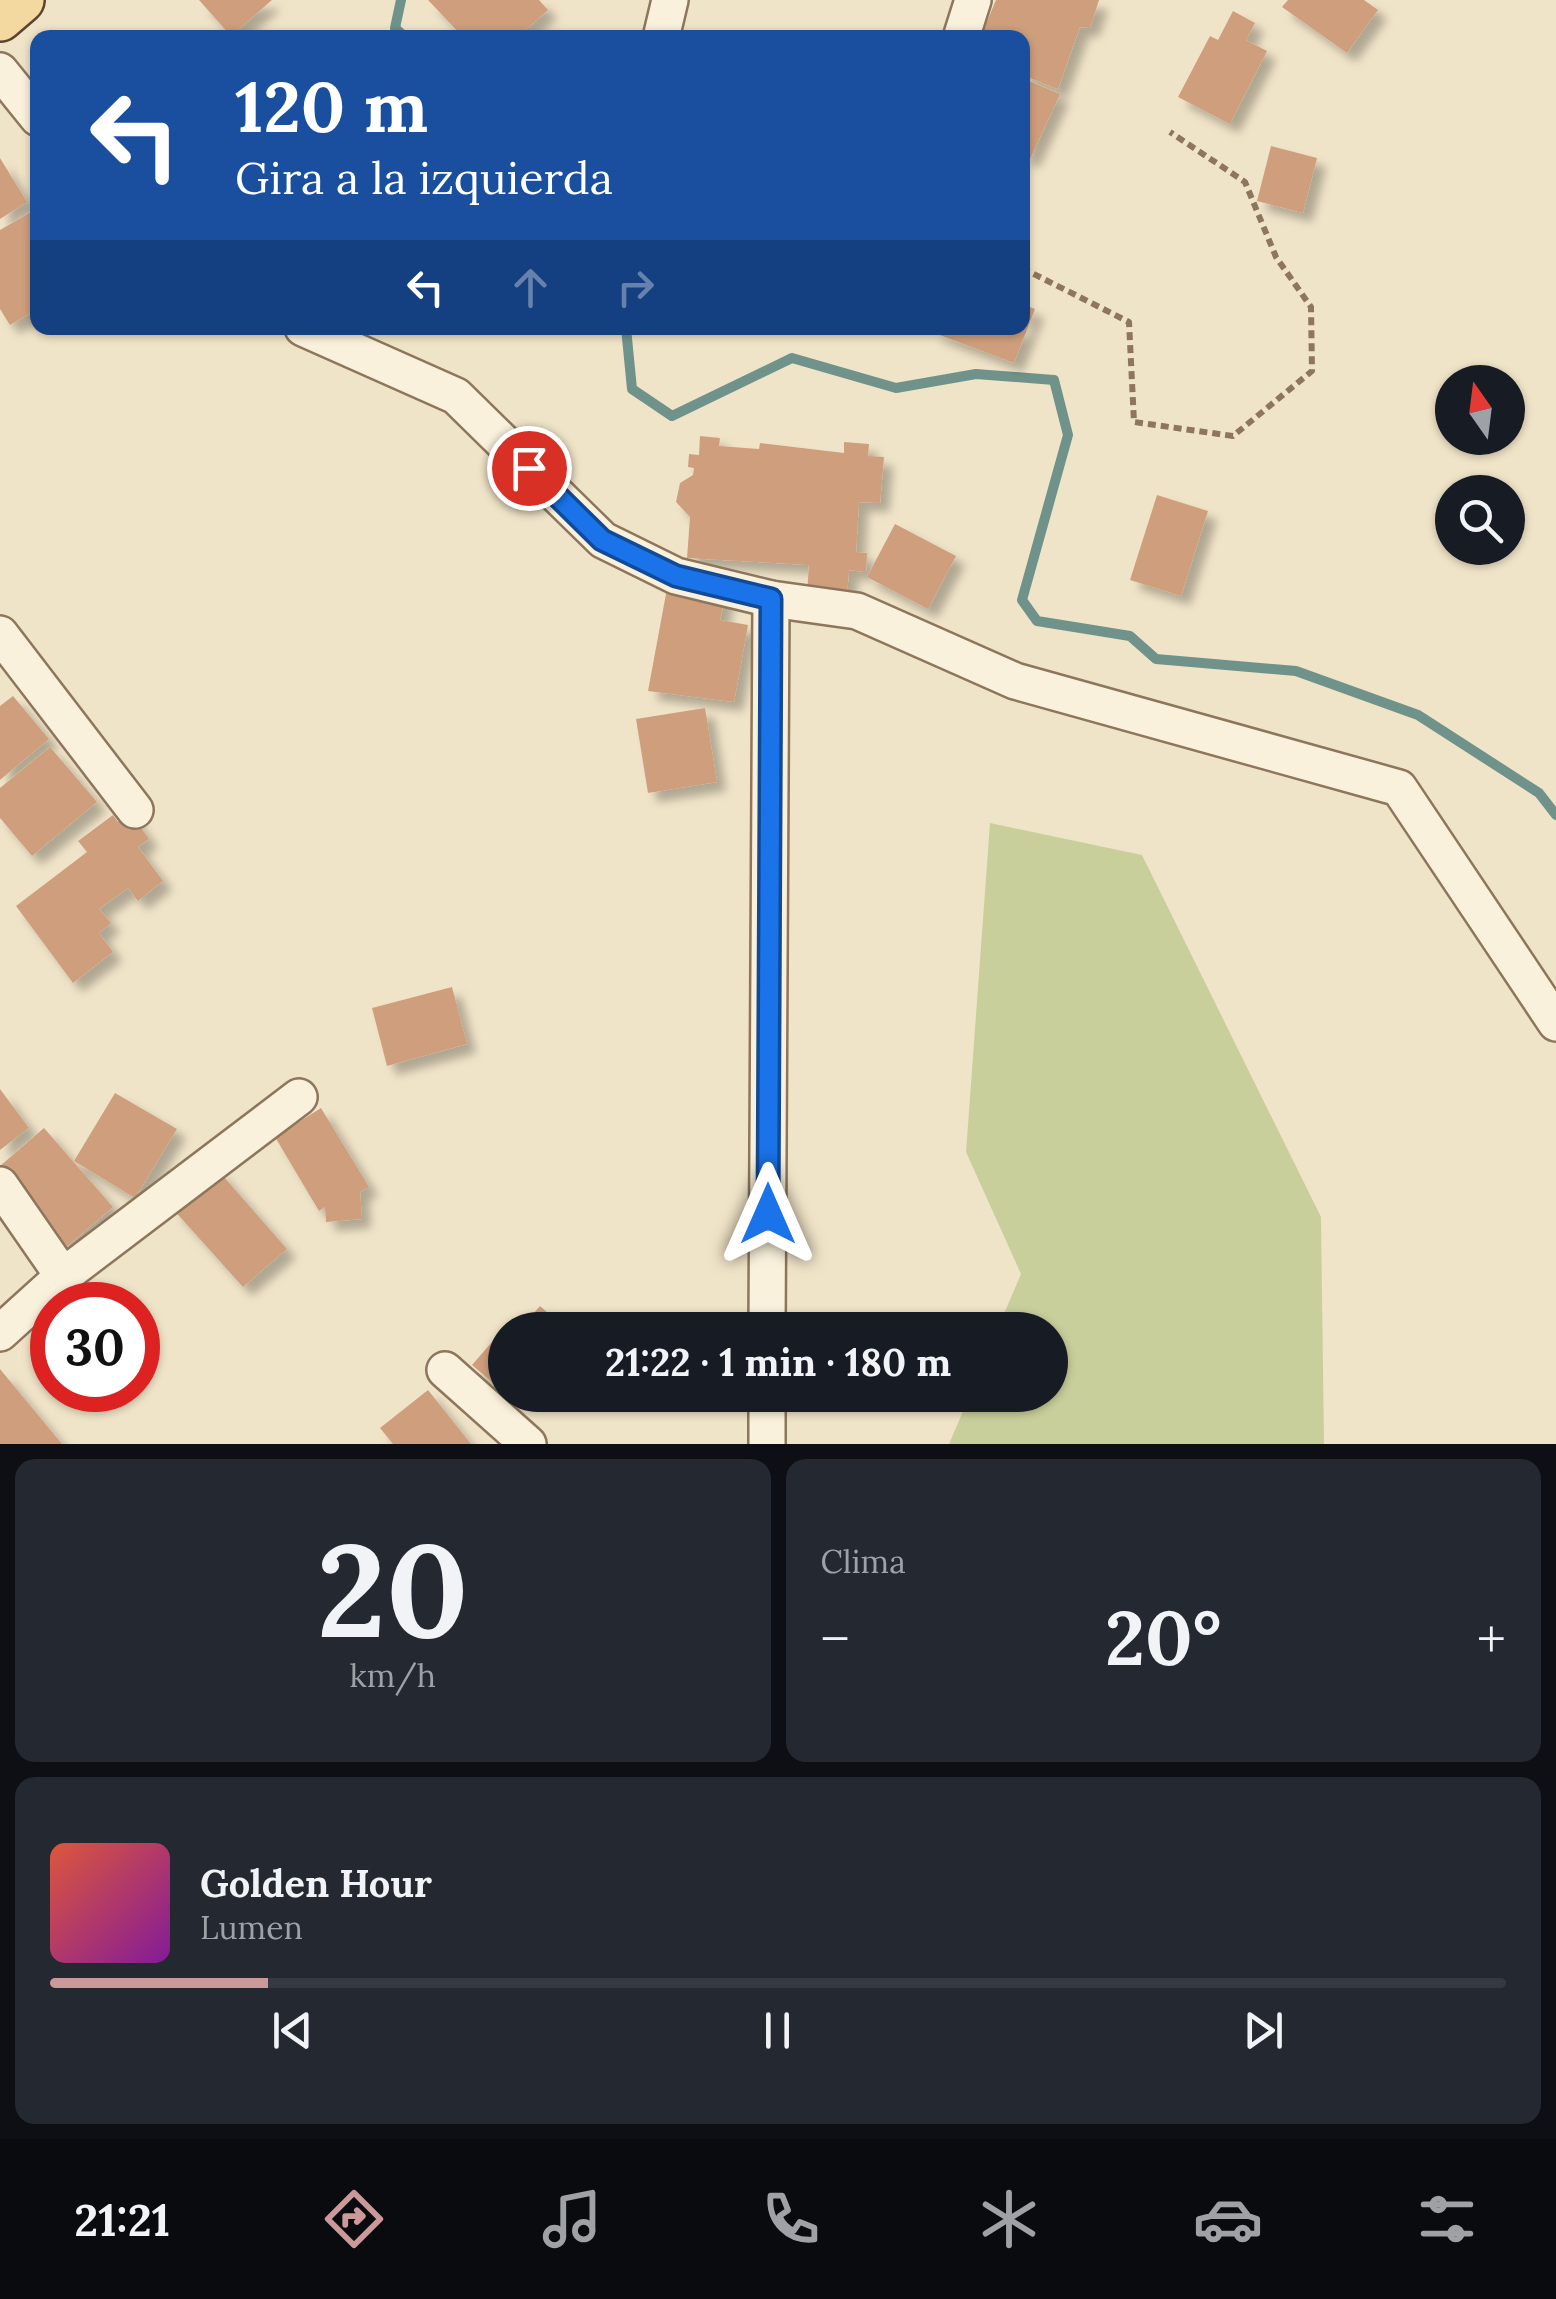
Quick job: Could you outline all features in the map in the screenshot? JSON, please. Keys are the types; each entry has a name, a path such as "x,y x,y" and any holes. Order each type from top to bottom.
{"main road":[{"path":"0,18 21,0"}],"street":[{"path":"663,30 670,0"},
{"path":"965,30 974,0"},
{"path":"0,71 30,108"},
{"path":"319,335 456,396 602,540 676,576 771,599 857,611 1015,681 1399,788 1556,1023"},
{"path":"767,1312 771,599"},
{"path":"0,634 135,810"},
{"path":"0,1334 63,1276 299,1097"},
{"path":"0,1184 63,1276"},
{"path":"445,1370 528,1444"},
{"path":"767,1412 767,1444"}],"path":[{"path":"1030,272 1129,322 1134,422 1233,436 1312,371 1311,307 1276,257 1245,182 1170,132"}],"green space":[{"path":"990,823 1142,855 1321,1217 1324,1444 949,1444 963,1412 1068,1412 1068,1312 1005,1312 1021,1274 966,1152"}],"building":[{"path":"199,0 272,0 238,30 226,30"},
{"path":"428,0 539,0 548,10 526,30 456,30"},
{"path":"996,0 1099,0 1090,28 1080,27 1058,89 1030,78 1030,30 983,30"},
{"path":"1288,0 1364,0 1378,10 1347,53 1282,7"},
{"path":"1233,11 1255,23 1246,40 1267,51 1230,124 1178,97 1210,36 1218,40"},
{"path":"1030,81 1060,94 1030,159"},
{"path":"1271,146 1317,158 1303,213 1257,201"},
{"path":"0,158 27,202 0,219"},
{"path":"30,213 30,314 10,325 0,309 0,230"},
{"path":"940,335 1025,335 1014,363"},
{"path":"700,436 720,438 719,446 759,449 760,443 844,453 844,442 869,444 868,456 884,457 880,503 859,502 856,552 867,553 866,572 849,570 847,595 807,593 809,565 687,558 690,517 676,502 680,483 693,475 694,468 688,467 689,454 699,455"},
{"path":"1157,495 1208,511 1181,596 1130,580"},
{"path":"895,524 956,556 928,609 867,577"},
{"path":"668,583 726,593 720,620 748,625 734,702 648,691"},
{"path":"13,696 49,739 0,780 0,706"},
{"path":"705,708 717,782 648,793 636,719"},
{"path":"50,747 97,802 32,856 0,818 0,788"},
{"path":"130,812 149,839 138,847 163,881 138,901 128,888 99,909 111,923 99,933 113,952 73,983 16,906 87,852 78,841 113,815 118,822"},
{"path":"452,987 467,1044 387,1066 372,1008"},
{"path":"0,1089 29,1128 0,1150"},
{"path":"115,1093 177,1129 135,1198 74,1161"},
{"path":"321,1108 369,1187 360,1192 362,1219 326,1222 325,1207 319,1211 275,1137"},
{"path":"44,1128 113,1207 64,1249 0,1177 0,1166"},
{"path":"217,1169 287,1249 243,1287 172,1208"},
{"path":"488,1347 488,1379 472,1365"},
{"path":"0,1369 30,1405 30,1412 36,1412 62,1444 0,1444"},
{"path":"428,1390 471,1444 393,1444 380,1428"}],"waterway":[{"path":"397,30 401,0"},
{"path":"627,335 632,389 672,416 792,358 896,388 976,374 1054,380 1068,435 1022,600 1037,621 1130,636 1156,659 1296,671 1418,715 1539,793 1556,815"}],"route":[{"path":"529,468 602,540 676,576 771,599 768,1214"}]}
